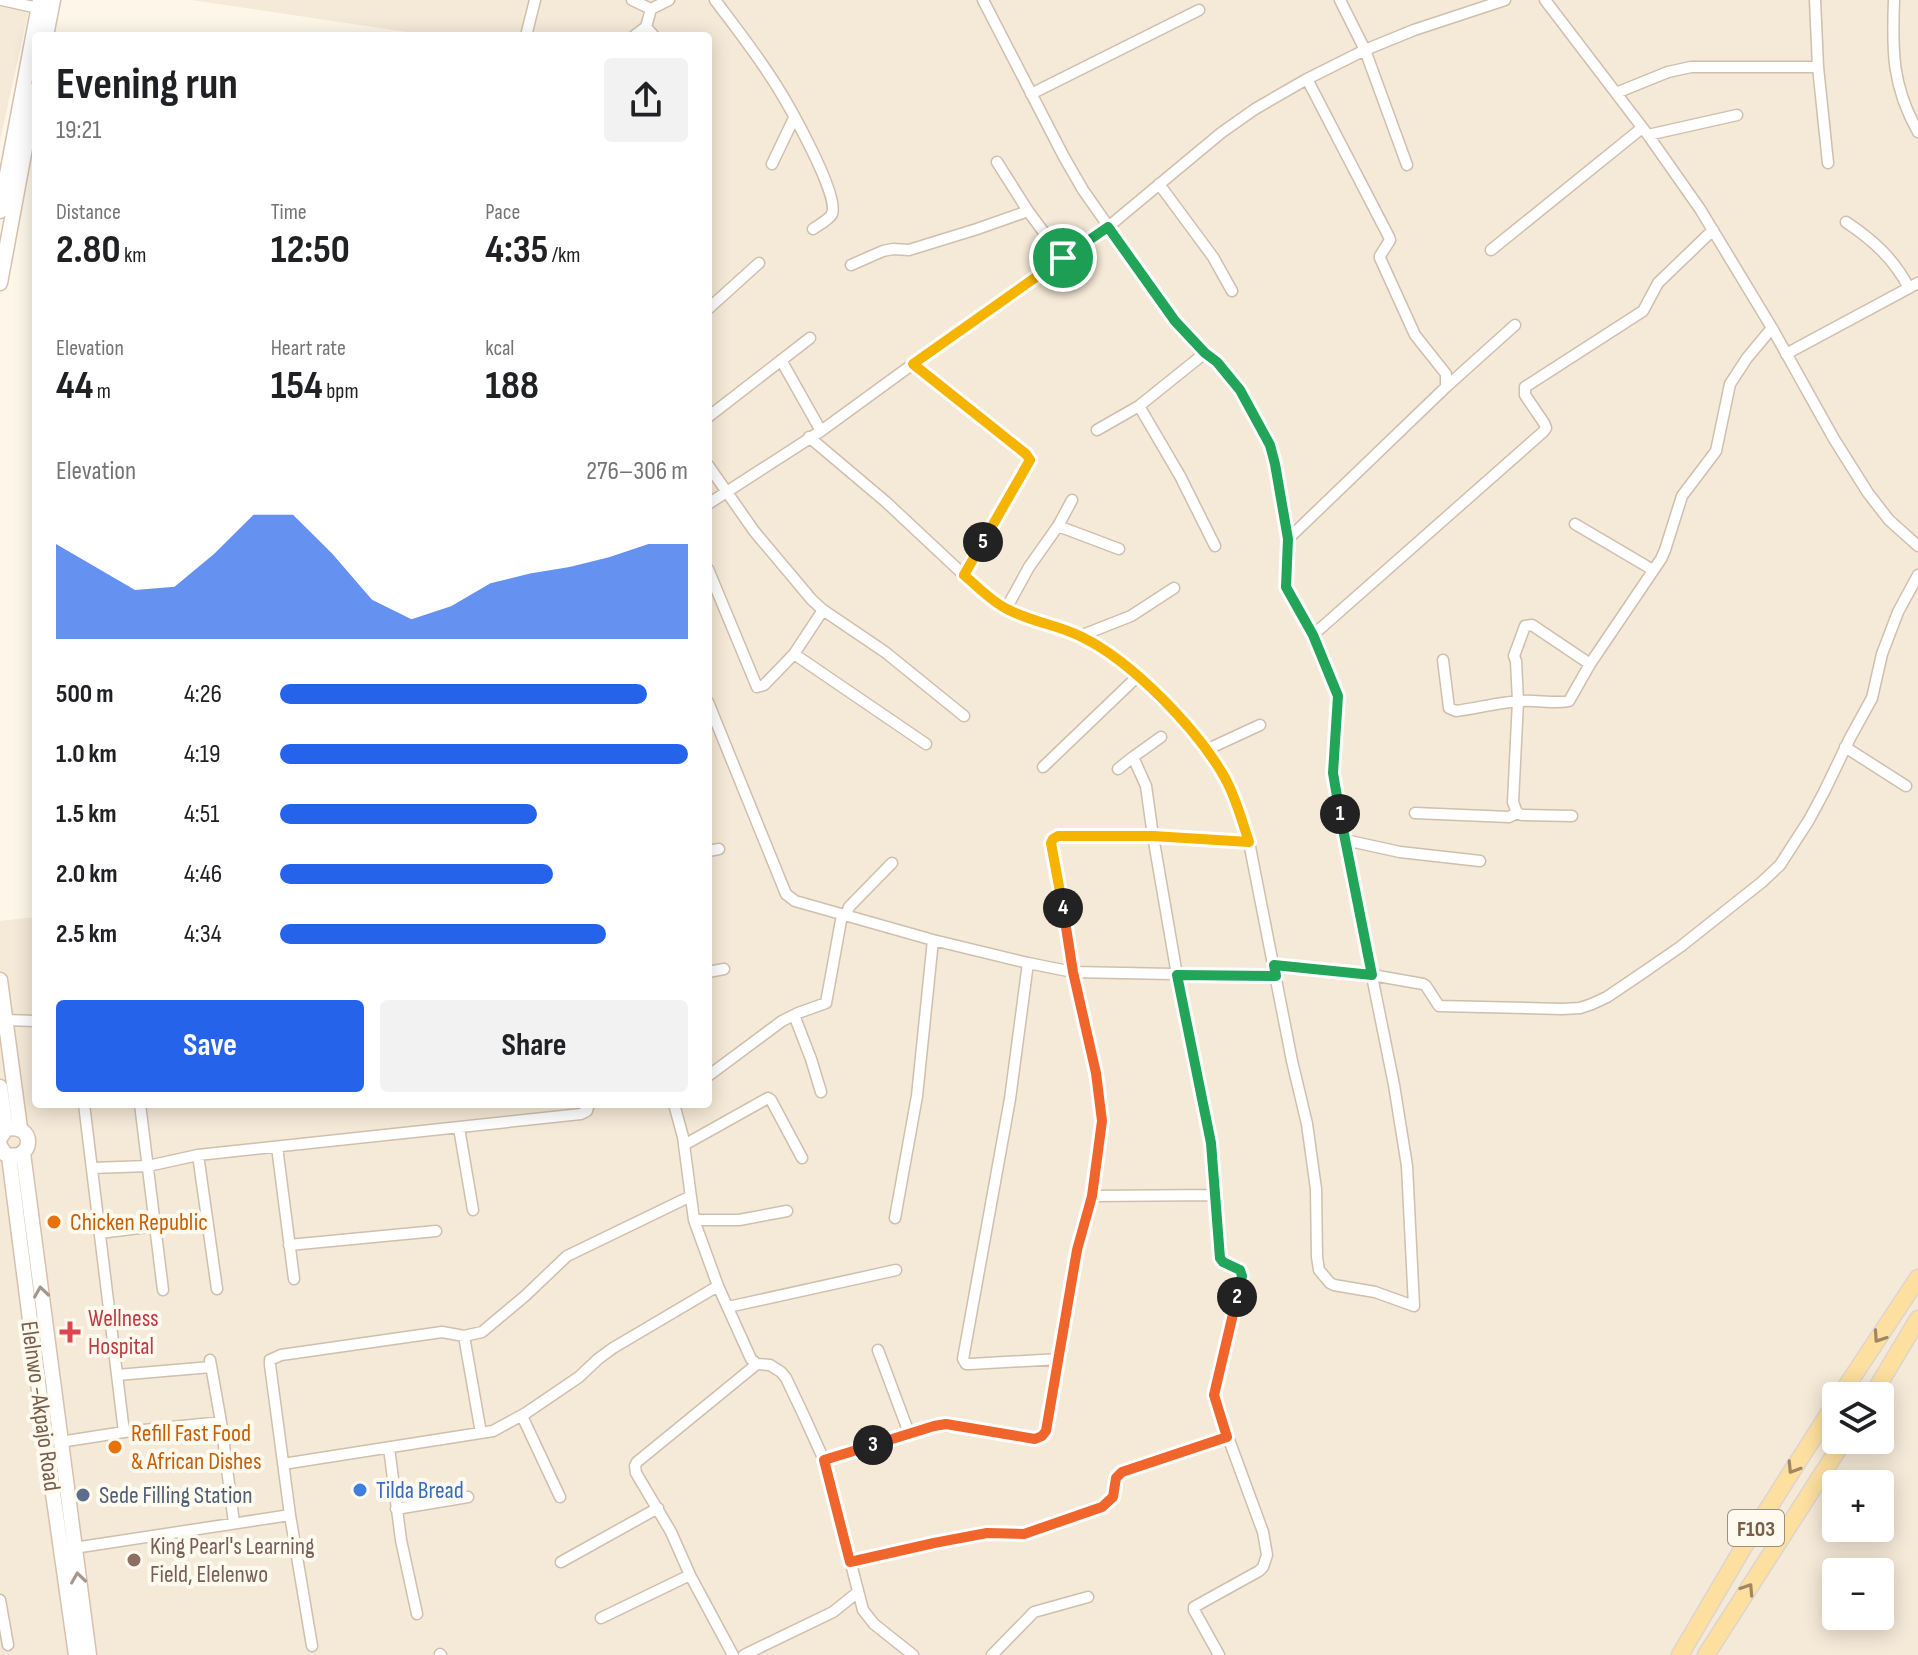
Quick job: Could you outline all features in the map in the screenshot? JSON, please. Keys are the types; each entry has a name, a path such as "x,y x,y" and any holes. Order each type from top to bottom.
{"main road":[{"path":"47,32 53,0"},
{"path":"33,32 39,4"},
{"path":"0,211 4,170 32,37"},
{"path":"0,283 32,111"},
{"path":"0,980 5,1020 5,1134"},
{"path":"0,1087 5,1134"},
{"path":"5,1134 27,1135 28,1140 28,1145 7,1153 60,1442 89,1655"},
{"name":"Elelnwo -Akpajo Road","path":"7,1153 76,1655"},
{"path":"0,1171 12,1184"},
{"path":"1849,1382 1918,1278"},
{"path":"1880,1382 1918,1319"},
{"name":"F103","path":"1680,1655 1822,1424"},
{"name":"F103","path":"1706,1655 1835,1454"}],"street":[{"path":"2,0 39,4"},
{"path":"527,32 535,0"},
{"path":"632,0 651,9"},
{"path":"651,9 669,0"},
{"path":"715,0 777,87 830,191 833,211 813,229"},
{"path":"809,437 1006,609 1080,636 1138,676 1180,717 1206,750 1226,779 1249,842 1307,1124 1316,1189 1319,1270 1334,1285 1375,1292 1414,1306 1407,1166 1333,773 1338,696 1313,635 1286,587 1288,539 1270,445 1240,390 1217,362 1175,321 1108,227 1070,168 983,0"},
{"path":"1340,0 1365,50 1407,165"},
{"path":"712,501 821,431 1108,227 1239,119 1307,79 1365,50 1505,0"},
{"path":"1545,0 1680,179 1868,493 1889,520 1918,546"},
{"path":"1815,0 1828,163"},
{"path":"1894,0 1894,66 1899,90 1918,132"},
{"path":"650,32 651,9"},
{"path":"1031,94 1199,10"},
{"path":"1616,93 1668,72 1705,65 1818,67"},
{"path":"1307,79 1389,237 1380,258 1415,335 1446,374 1446,387"},
{"path":"1491,250 1645,132 1737,115"},
{"path":"772,164 794,118"},
{"path":"997,162 1063,258"},
{"path":"1159,184 1213,257 1232,291"},
{"path":"851,265 883,251 909,250 1028,211"},
{"path":"1786,354 1914,286 1889,257 1846,222"},
{"path":"1313,635 1543,432 1546,428 1544,423 1525,395 1525,387 1643,311 1658,283 1713,230"},
{"path":"712,305 759,263"},
{"path":"1288,539 1515,325"},
{"path":"1443,660 1449,708 1456,711 1518,701 1569,701 1665,550 1682,496 1716,451 1734,375 1772,328"},
{"path":"712,414 810,338"},
{"path":"1097,430 1139,406 1205,353"},
{"path":"781,360 821,431"},
{"path":"913,364 1030,460 964,575"},
{"path":"1139,406 1180,476 1215,546"},
{"path":"712,471 754,531 812,600 885,652 964,716"},
{"path":"1006,609 1072,500"},
{"path":"1575,524 1653,570"},
{"path":"1058,526 1119,549"},
{"path":"712,721 786,894 795,901 933,940 1073,972 1177,975 1275,970 1372,975 1423,984 1439,1006 1580,1008 1617,991 1680,947 1780,865 1824,792 1872,698 1882,654 1898,612 1918,575"},
{"path":"712,579 756,687 764,685 794,654 823,610"},
{"path":"1080,636 1131,616 1174,588"},
{"path":"1517,813 1513,802 1518,701 1514,652 1525,626 1532,625 1590,664"},
{"path":"794,654 926,744"},
{"path":"1043,767 1138,676"},
{"path":"1206,750 1260,725"},
{"path":"1118,769 1161,737"},
{"path":"1845,747 1906,786"},
{"path":"1133,757 1146,786 1177,975 1211,1143 1220,1258 1239,1268 1242,1273 1214,1395 1263,1532 1267,1555 1259,1571 1194,1607 1219,1655"},
{"path":"1415,813 1572,816"},
{"path":"824,1460 946,1424 1035,1439 1046,1431 1077,1250 1092,1196 1102,1121 1093,1056 1073,972 1051,843 1058,836 1153,836 1249,842"},
{"path":"1345,840 1400,852 1480,861"},
{"path":"712,1073 782,1021 826,1003 844,916 892,863"},
{"path":"895,1218 917,1096 933,940"},
{"path":"1028,963 1010,1099 963,1359 966,1364 1059,1359"},
{"path":"712,971 724,969"},
{"path":"794,1015 821,1092"},
{"path":"5,1020 32,1021"},
{"path":"684,1145 768,1098 802,1158"},
{"path":"84,1108 124,1432"},
{"path":"141,1108 163,1290"},
{"path":"92,1168 148,1166 198,1155 581,1114 588,1108"},
{"path":"675,1108 684,1145 694,1220 718,1286 749,1355 757,1364 775,1367 786,1378 824,1460 858,1592 869,1619 913,1655"},
{"path":"459,1128 473,1210"},
{"path":"277,1147 294,1279"},
{"path":"198,1155 217,1289"},
{"path":"1092,1196 1216,1195"},
{"path":"312,1646 290,1515 270,1360 281,1355 442,1332 464,1336 478,1334 495,1323 570,1253 689,1197"},
{"path":"694,1220 739,1220 787,1211"},
{"path":"100,1233 155,1226"},
{"path":"289,1245 436,1231"},
{"path":"728,1307 896,1270"},
{"path":"283,1464 481,1433 506,1425 579,1377 613,1348 718,1286"},
{"path":"464,1336 481,1433"},
{"path":"878,1350 909,1433"},
{"path":"117,1375 210,1364 234,1523"},
{"path":"733,1655 671,1532 635,1469 636,1463 757,1364"},
{"path":"522,1416 560,1497"},
{"path":"60,1442 221,1422"},
{"path":"850,1562 987,1533 1024,1534 1102,1507 1113,1497 1116,1478 1122,1472 1227,1437"},
{"path":"389,1448 401,1540 417,1614"},
{"path":"396,1509 468,1497"},
{"path":"561,1562 658,1508"},
{"path":"74,1548 290,1515"},
{"path":"601,1618 690,1575"},
{"path":"744,1655 833,1612 858,1592"},
{"path":"992,1655 1034,1612 1088,1597"},
{"path":"0,1600 8,1645"}],"shaded area":[{"path":"0,0 31,0 0,141"},
{"path":"192,0 1918,0 1918,1655 0,1655 0,921 32,917 32,1108 712,1108 712,32 407,32"}],"place":[{"name":"Chicken Republic","path":"54,1222"},
{"name":"Wellness Hospital","path":"70,1332"},
{"name":"Refill Fast Food & African Dishes","path":"115,1447"},
{"name":"Tilda Bread","path":"360,1490"},
{"name":"Sede Filling Station","path":"83,1495"},
{"name":"King Pearl's Learning Field, Elelenwo","path":"134,1560"}],"route":[{"path":"1108,227 1175,321 1217,362 1240,390 1270,445 1288,539 1286,587 1313,635 1338,696 1333,773 1372,975 1274,965 1276,976 1177,975 1211,1143 1220,1258 1239,1268 1242,1273 1214,1395 1227,1437 1122,1472 1116,1478 1113,1497 1102,1507 1024,1534 987,1533 850,1562 824,1460 946,1424 1035,1439 1046,1431 1077,1250 1092,1196 1102,1121 1093,1056 1073,972 1051,843 1053,839 1058,836 1153,836 1249,842 1235,800 1217,765 1180,717 1138,676 1080,636 1006,609 964,575 1030,460 913,364 1063,258 1108,227"}]}
